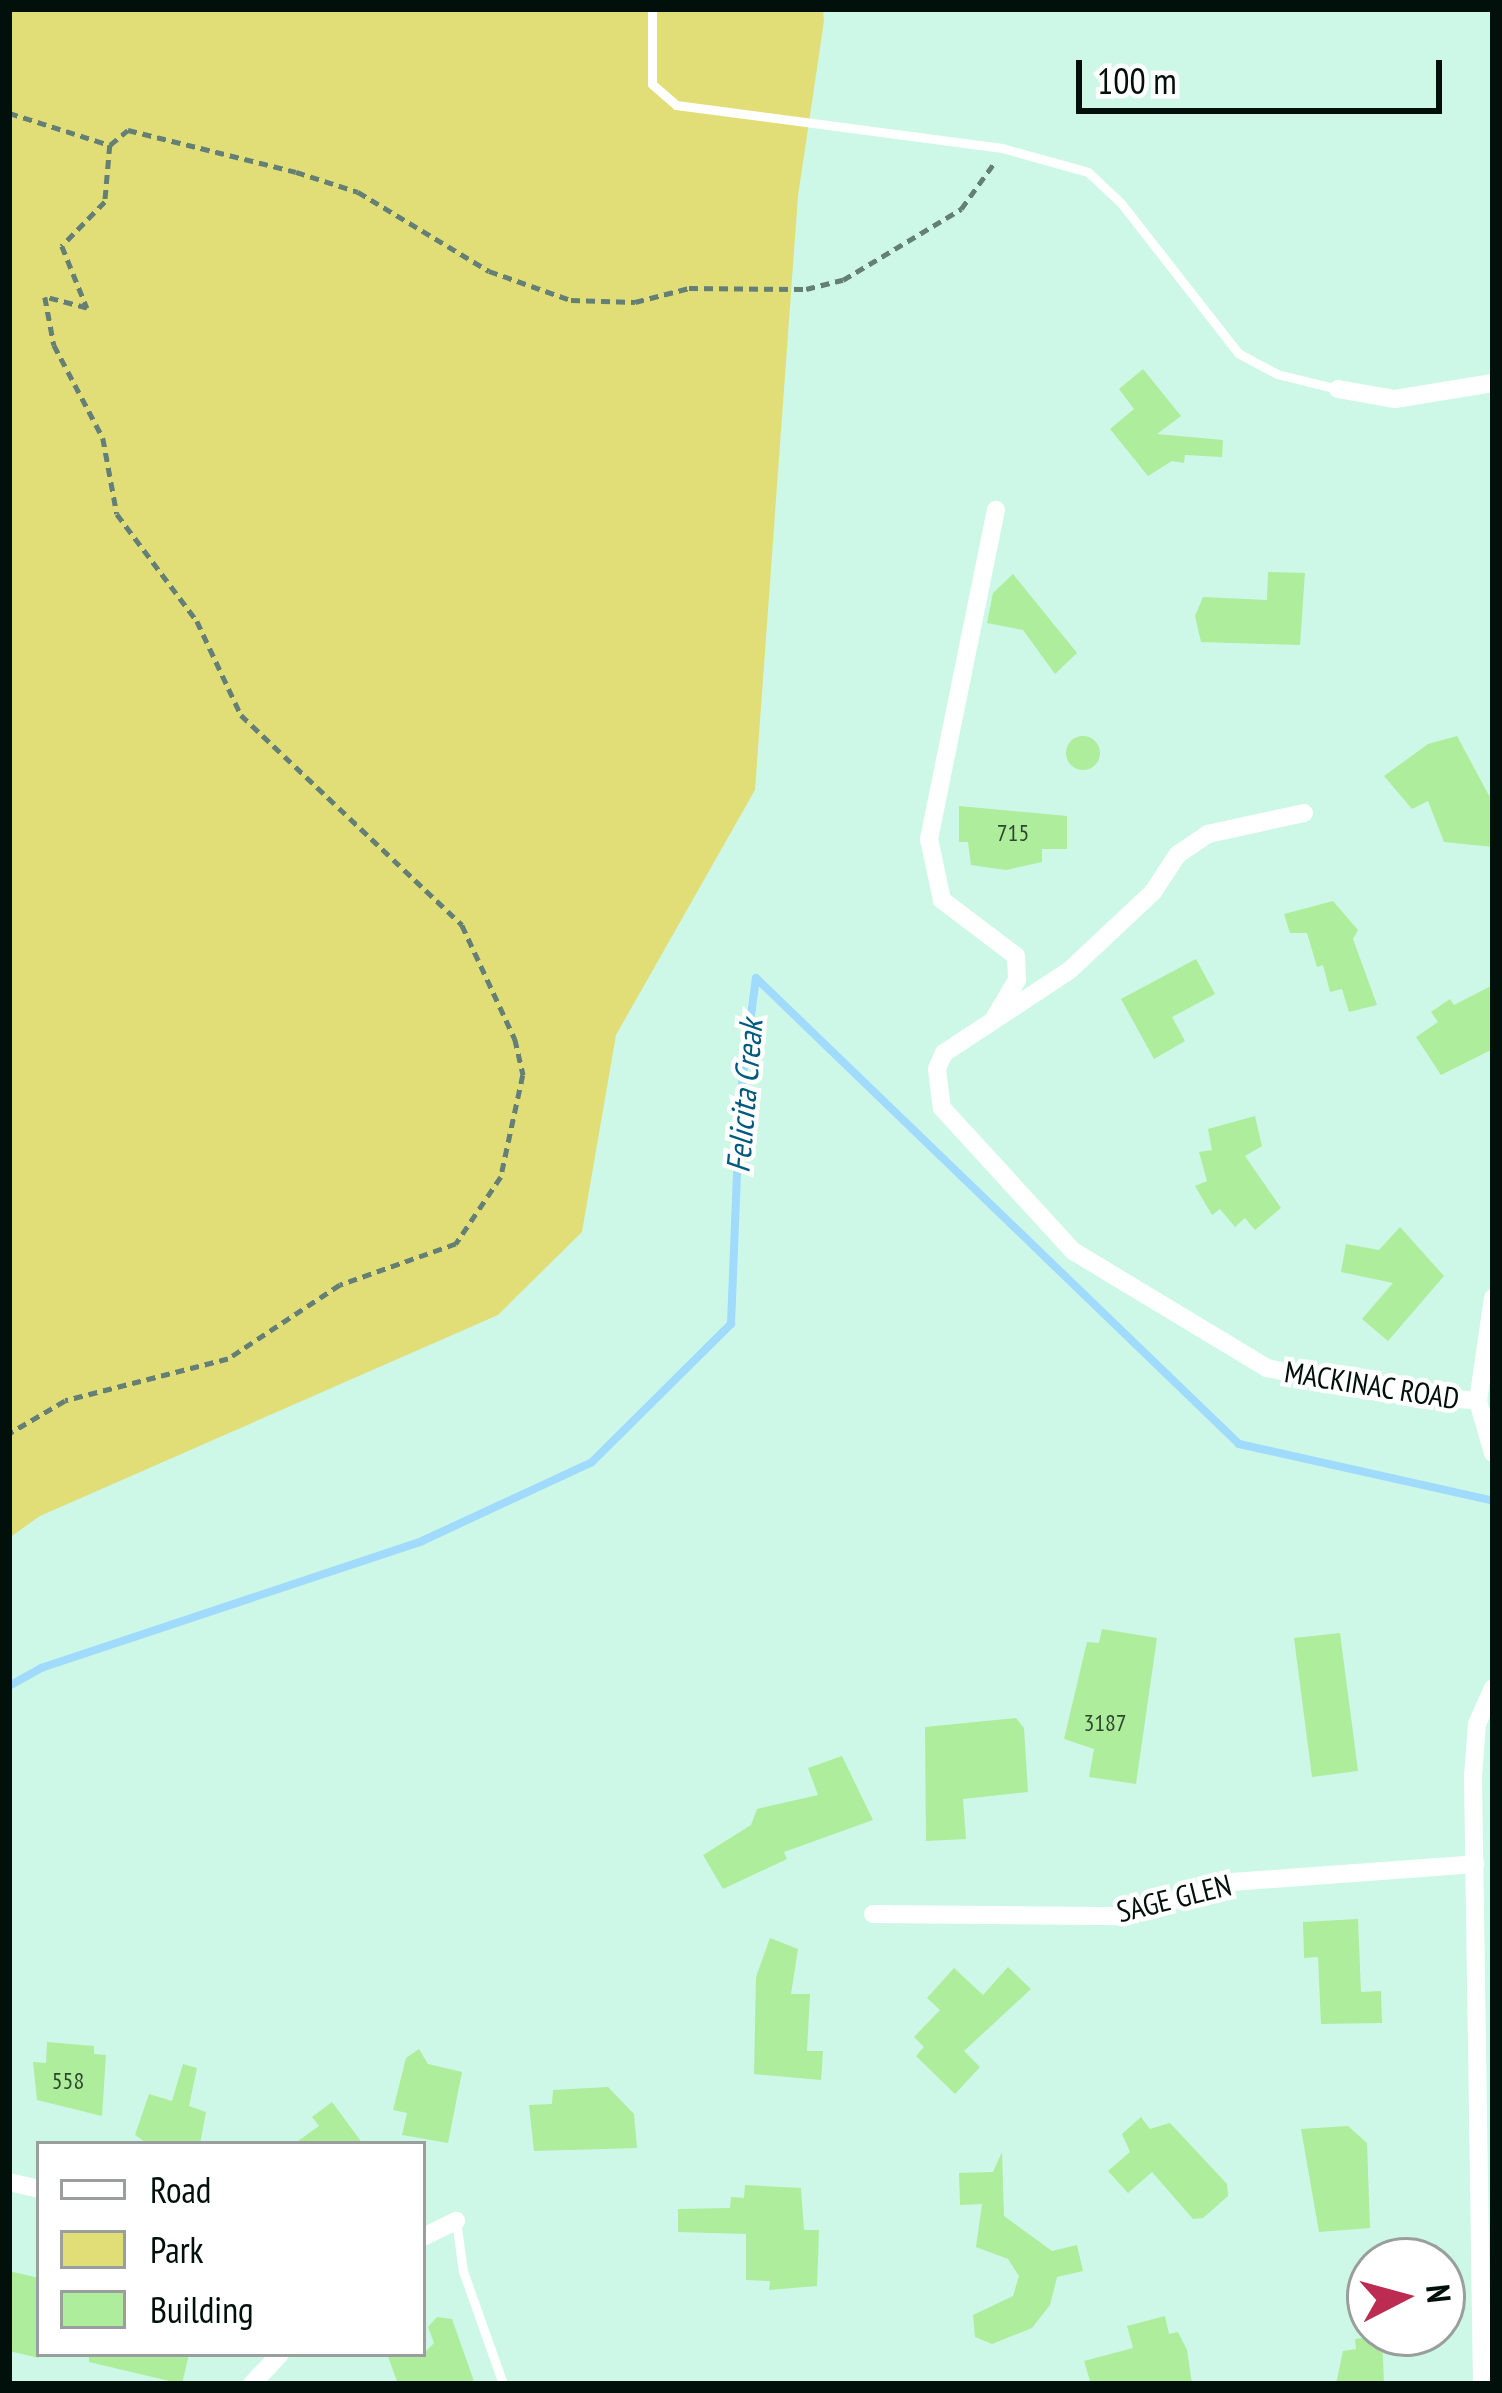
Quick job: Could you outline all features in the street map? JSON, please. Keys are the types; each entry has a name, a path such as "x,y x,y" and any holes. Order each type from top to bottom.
{"street":[{"path":"1338,389 1395,399 1493,383"},
{"path":"992,1021 1017,980 1016,956 942,900 929,839 996,510"},
{"path":"992,1021 1070,970 1153,892 1178,854 1208,834 1304,813"},
{"name":"MACKINAC ROAD","path":"992,1021 944,1053 937,1069 942,1108 1073,1251 1267,1368 1373,1391 1478,1401"},
{"path":"1493,1298 1478,1401 1493,1453"},
{"path":"1482,2384 1474,1864 1477,1724 1493,1688"},
{"name":"SAGE GLEN","path":"873,1914 1126,1916 1232,1882 1474,1864"},
{"path":"426,2236 456,2221"},
{"path":"252,2384 277,2357"}],"lane":[{"path":"652,9 652,84 693,112 1002,148 1088,172 1121,203 1238,353 1277,374 1338,389"},
{"path":"456,2221 463,2271 502,2384"}],"path":[{"path":"9,113 110,145"},
{"path":"9,1434 65,1401 228,1359 340,1285 456,1244 501,1177 523,1075 515,1039 462,925 241,715 197,621 117,514 103,438 54,345 45,297 87,308 62,246 105,202 110,145 128,130 296,172 358,192 489,272 572,300 635,302 689,288 806,290 843,280 961,209 1002,148"}],"green space":[{"path":"9,9 823,9 824,21 798,196 755,790 616,1035 582,1232 498,1315 40,1516 9,1538"}],"building":[{"path":"1143,369 1181,416 1157,434 1223,440 1222,457 1185,455 1184,463 1172,461 1148,476 1110,429 1134,409 1119,389"},
{"path":"1268,572 1305,573 1300,645 1201,642 1195,616 1203,597 1267,600"},
{"path":"1013,574 1077,653 1055,674 1023,630 987,623 993,593"},
{"path":"1083,736 1095,741 1100,753 1095,765 1083,770 1071,765 1066,753 1071,741"},
{"path":"1457,736 1493,803 1493,847 1444,842 1428,801 1412,809 1384,776 1428,744"},
{"path":"959,806 1067,816 1067,849 1042,849 1042,862 1006,870 971,865 968,842 959,842"},
{"path":"1333,901 1358,930 1353,939 1377,1005 1349,1012 1342,989 1330,992 1307,933 1290,933 1284,914"},
{"path":"1196,959 1215,994 1172,1017 1185,1041 1154,1059 1121,999"},
{"path":"1493,985 1493,1049 1441,1075 1416,1037 1438,1022 1431,1012 1450,999 1454,1005"},
{"path":"1255,1116 1262,1146 1245,1156 1281,1208 1255,1230 1245,1218 1235,1227 1220,1209 1212,1215 1195,1186 1207,1181 1199,1152 1212,1150 1208,1129"},
{"path":"1400,1227 1444,1276 1388,1341 1362,1319 1393,1283 1341,1272 1346,1244 1379,1250"},
{"path":"1102,1629 1157,1638 1136,1784 1089,1777 1094,1749 1064,1739 1087,1642 1099,1643"},
{"path":"1340,1633 1358,1771 1312,1777 1294,1638"},
{"path":"1016,1718 1024,1728 1028,1792 963,1799 966,1839 926,1841 925,1727"},
{"path":"842,1756 873,1820 784,1852 787,1859 723,1889 703,1855 751,1825 757,1809 818,1795 808,1768"},
{"path":"1358,1919 1361,1992 1381,1991 1382,2023 1321,2024 1318,1957 1304,1958 1303,1922"},
{"path":"770,1938 798,1949 791,1994 810,1994 807,2051 823,2051 821,2080 754,2074 756,1977"},
{"path":"1008,1967 1031,1989 964,2051 980,2067 955,2094 916,2056 924,2047 914,2037 940,2010 927,1998 954,1968 983,1995"},
{"path":"47,2042 94,2046 94,2054 106,2055 102,2116 37,2100 33,2062 46,2063"},
{"path":"419,2049 428,2064 462,2072 448,2143 402,2135 407,2113 393,2110 406,2058"},
{"path":"183,2064 197,2068 189,2106 206,2112 201,2141 144,2141 135,2135 149,2094 172,2101"},
{"path":"608,2087 634,2114 637,2148 534,2151 529,2105 552,2104 553,2090"},
{"path":"332,2102 361,2141 298,2141 319,2126 312,2117"},
{"path":"1141,2117 1150,2129 1170,2123 1227,2184 1228,2196 1203,2218 1193,2219 1152,2172 1128,2193 1108,2171 1130,2152 1122,2134"},
{"path":"1348,2126 1367,2143 1370,2228 1319,2232 1301,2129"},
{"path":"1002,2152 1004,2216 1052,2251 1077,2245 1083,2271 1057,2277 1050,2305 1032,2328 992,2344 975,2337 973,2315 1013,2296 1019,2276 1008,2259 976,2247 982,2204 960,2205 959,2173 993,2172"},
{"path":"745,2185 801,2188 804,2230 819,2230 817,2286 769,2290 770,2281 746,2280 746,2234 678,2232 678,2209 730,2208 731,2197 744,2198"},
{"path":"9,2271 36,2277 39,2358 9,2351"},
{"path":"1165,2316 1169,2334 1178,2332 1187,2350 1192,2384 1091,2384 1084,2361 1133,2348 1127,2326"},
{"path":"437,2317 452,2319 475,2384 398,2384 388,2357 426,2357 434,2343 428,2327"},
{"path":"1343,2351 1346,2357 1383,2357 1384,2384 1336,2384"},
{"path":"89,2357 188,2357 182,2384 89,2362"}],"waterway":[{"name":"Felicita Creak","path":"9,1686 41,1668 422,1541 592,1462 731,1324 740,1099 756,978 1239,1444 1493,1501"}]}
